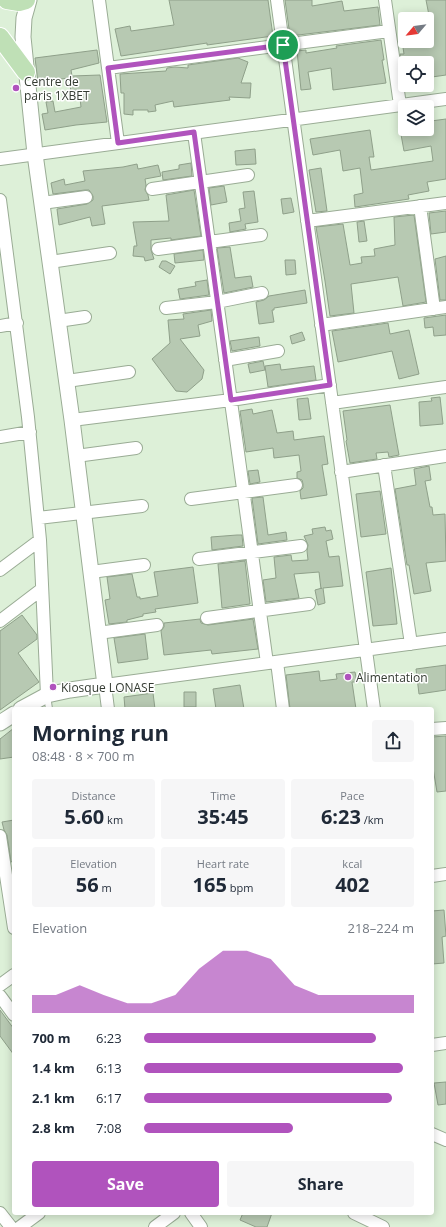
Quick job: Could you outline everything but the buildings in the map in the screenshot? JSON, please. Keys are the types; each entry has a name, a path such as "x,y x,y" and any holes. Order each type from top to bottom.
{"main road":[{"path":"7,0 18,2 27,0"},
{"path":"2,42 26,72"}],"street":[{"path":"7,0 23,37"},
{"path":"27,0 23,37 35,154 72,420 108,707"},
{"path":"99,0 118,143"},
{"path":"277,0 374,707"},
{"path":"385,0 399,100"},
{"path":"108,68 389,30"},
{"path":"434,101 446,99"},
{"path":"0,159 398,105"},
{"path":"194,132 260,610 283,707"},
{"path":"152,189 248,175"},
{"path":"42,203 86,197"},
{"path":"0,200 30,432 40,540 48,702"},
{"path":"307,221 446,203"},
{"path":"321,325 440,308 420,206"},
{"path":"158,249 260,235"},
{"path":"50,262 110,253"},
{"path":"166,308 217,302 262,293"},
{"path":"58,321 85,317"},
{"path":"0,326 17,323"},
{"path":"225,360 278,351"},
{"path":"66,381 129,372"},
{"path":"72,420 231,400 330,385"},
{"path":"332,403 446,387"},
{"path":"0,437 30,432"},
{"path":"76,456 136,448"},
{"path":"341,472 446,456"},
{"path":"384,465 411,644"},
{"path":"191,499 296,485"},
{"path":"38,518 142,506"},
{"path":"0,570 40,540"},
{"path":"199,559 301,546"},
{"path":"90,572 144,565"},
{"path":"0,621 42,589"},
{"path":"207,618 309,604"},
{"path":"98,632 157,625"},
{"path":"29,707 48,702 70,690 446,639"},
{"path":"0,723 12,715"},
{"path":"434,729 446,728"},
{"path":"0,836 12,915"},
{"path":"434,876 446,874"},
{"path":"0,985 12,976"},
{"path":"0,996 12,1012"},
{"path":"434,1045 446,1043"},
{"path":"434,1134 446,1132"},
{"path":"434,1135 446,1140"},
{"path":"0,1213 11,1227"},
{"path":"20,1227 36,1215"},
{"path":"155,1227 171,1215"},
{"path":"192,1215 201,1227"},
{"path":"358,1215 383,1227"}],"place":[{"name":"Centre de paris 1XBET","path":"16,88"},
{"name":"Alimentation","path":"348,677"},
{"name":"Kiosque LONASE","path":"53,687"}],"route":[{"path":"283,45 330,385 231,400 194,132 118,143 108,68 283,45"}]}
